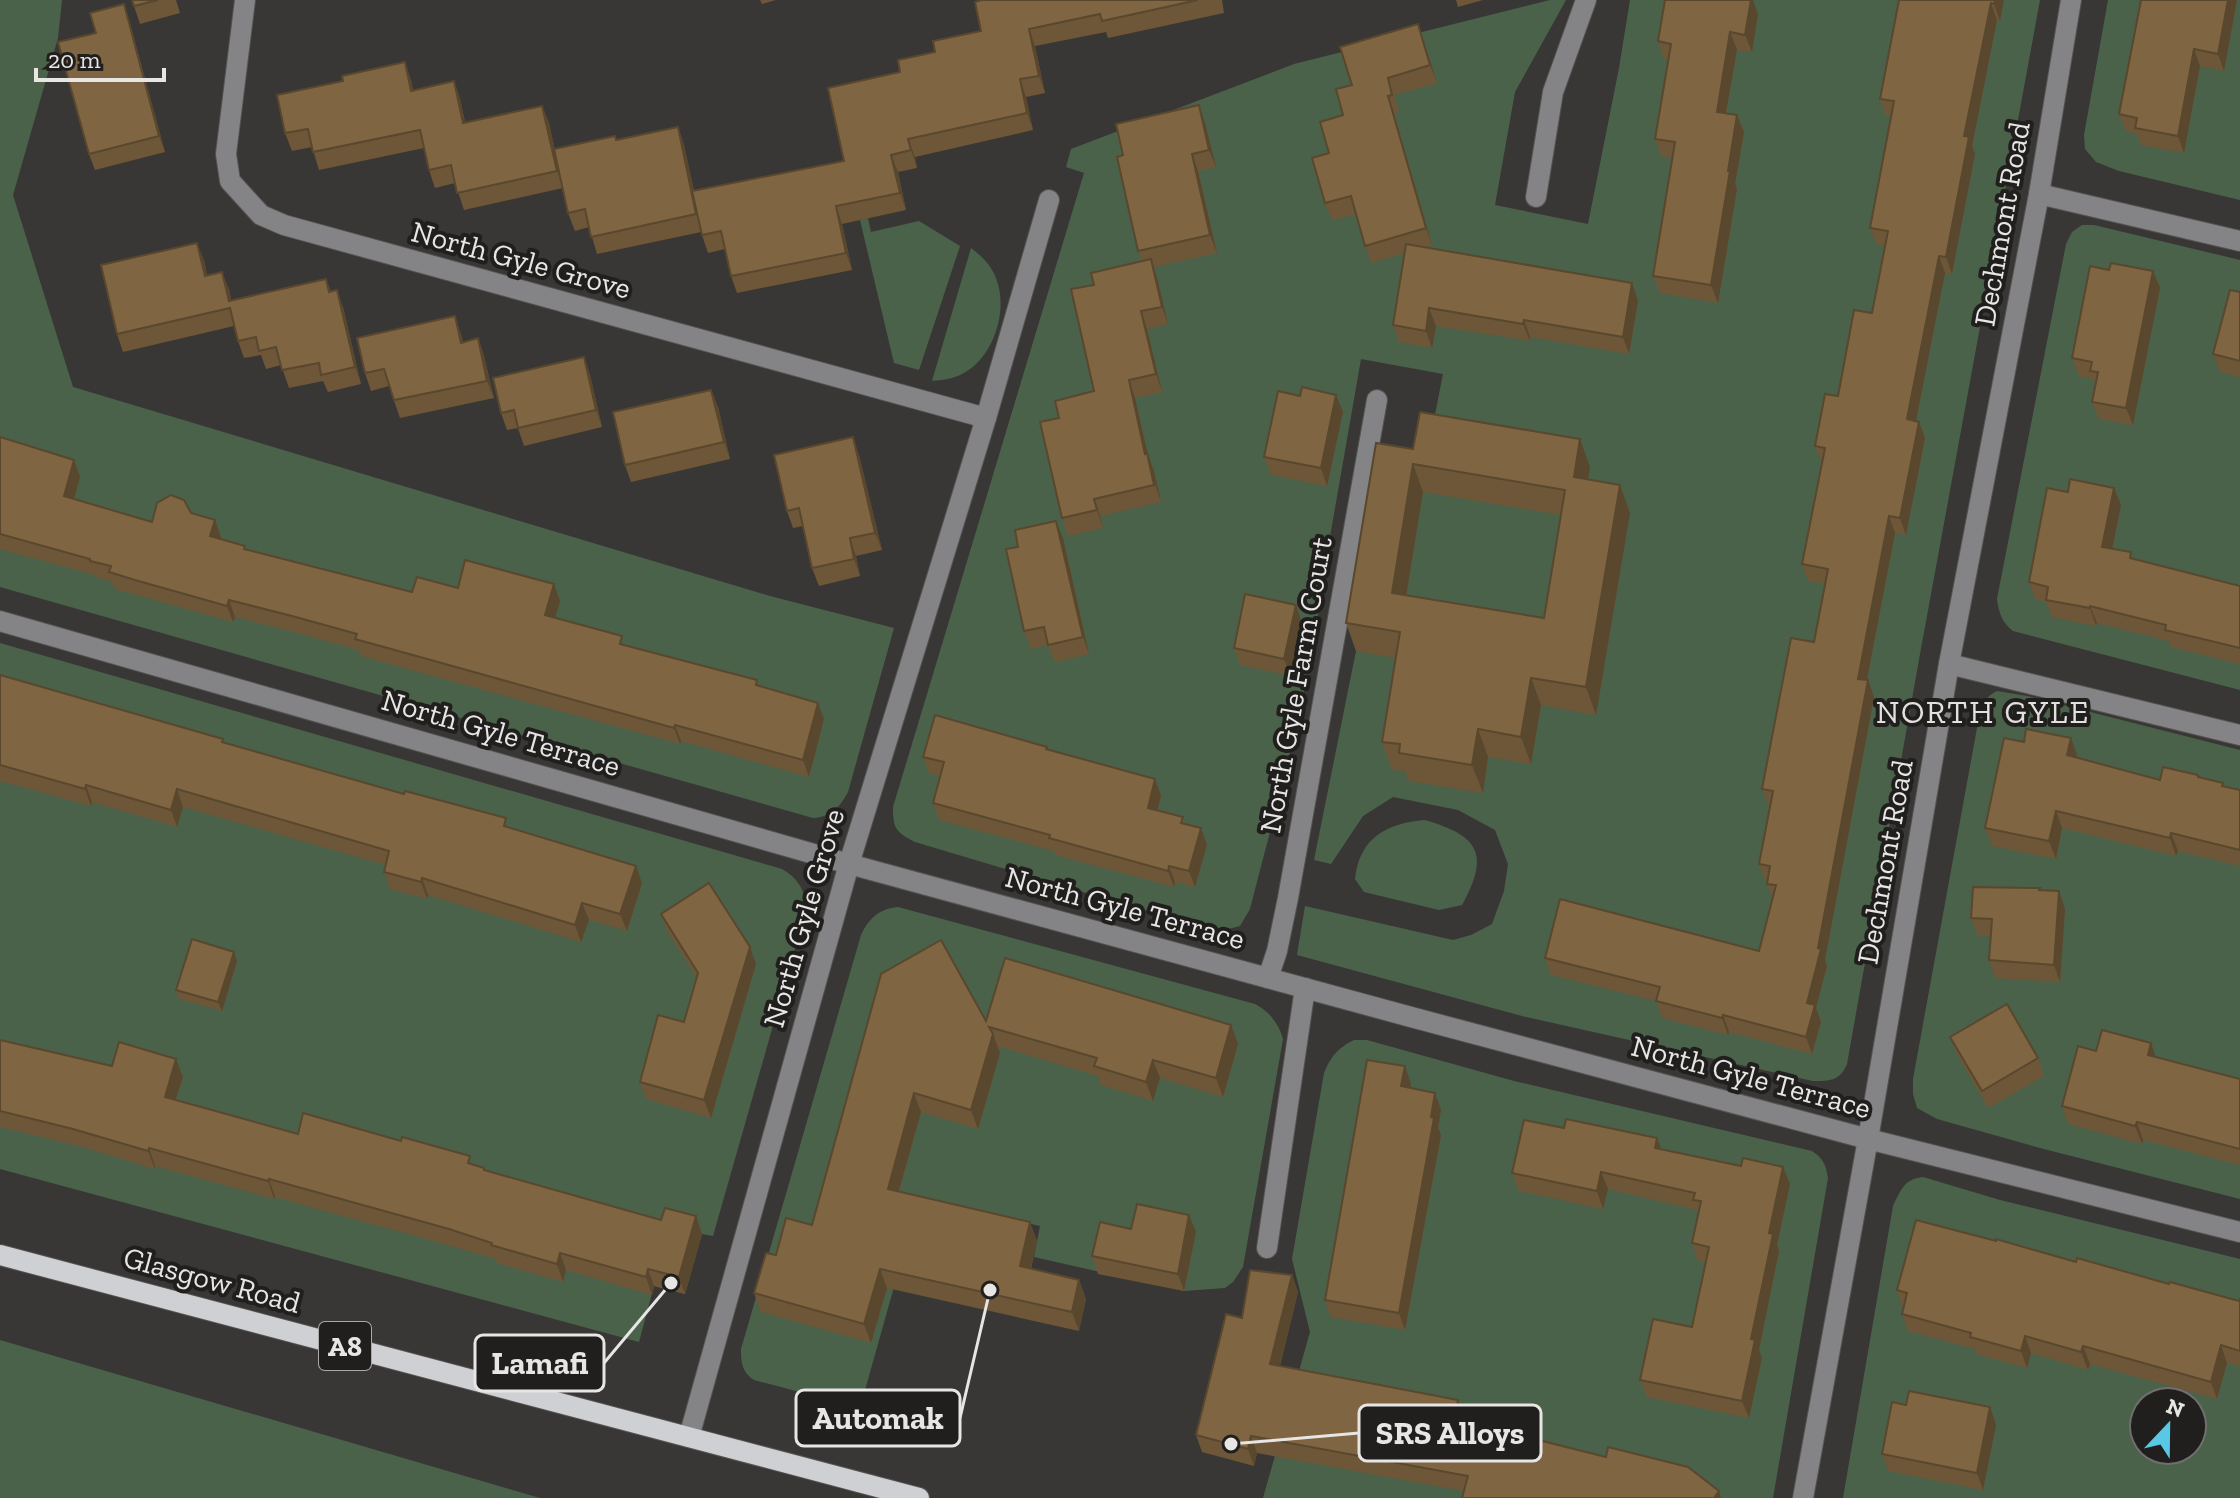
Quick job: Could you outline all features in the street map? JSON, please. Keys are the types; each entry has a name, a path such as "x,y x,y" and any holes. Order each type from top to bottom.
{"main road":[{"name":"Glasgow Road","path":"0,1255 919,1498"}],"street":[{"name":"North Gyle Grove","path":"245,0 226,154 230,181 261,215 328,238 986,418"},
{"path":"1536,197 1553,92 1586,0"},
{"name":"Dechmont Road","path":"1803,1498 1949,664 2039,194 2071,0"},
{"path":"2039,194 2240,241"},
{"name":"North Gyle Grove","path":"689,1437 849,864 986,418 1049,200"},
{"name":"North Gyle Farm Court","path":"1268,978 1288,898 1377,400"},
{"name":"North Gyle Terrace","path":"0,621 849,864 1868,1139 2240,1232"},
{"path":"1949,664 2240,735"},
{"path":"1267,1248 1305,988"}],"green space":[{"path":"0,0 62,0 58,38 13,195 73,387 770,596 894,628 848,792 838,807 830,814 813,818 0,587"},
{"path":"1550,0 1566,0 1515,92 1495,205 1588,224 1630,0 2040,0 1847,1064 1838,1077 1829,1080 1813,1081 1522,1016 1297,955 1305,906 1453,940 1492,924 1504,891 1508,864 1495,830 1458,810 1393,797 1363,816 1331,864 1314,860 1356,651 1430,440 1443,374 1361,359 1302,703 1250,909 1240,926 1217,932 915,842 895,825 893,807 1084,173 1066,167 1071,149 1294,64"},
{"path":"2108,0 2240,0 2240,200 2119,171 2096,162 2085,149 2084,135"},
{"path":"868,218 871,232 919,221 960,246 919,370 894,363 860,220"},
{"path":"2082,225 2094,225 2240,260 2240,690 2013,631 2000,613 1997,599 2066,244 2072,232"},
{"path":"971,248 987,262 997,281 1001,306 995,334 982,358 973,367 955,377 932,381"},
{"path":"0,643 782,869 797,881 803,891 806,910 713,1236 702,1234 685,1294 654,1286 639,1342 0,1169"},
{"path":"1997,691 2240,750 2240,1199 1937,1119 1917,1108 1913,1079 1979,717 1985,701"},
{"path":"1425,820 1458,833 1474,849 1476,872 1462,905 1439,910 1364,892 1355,879 1362,853 1369,843 1387,829"},
{"path":"898,907 1255,1004 1269,1014 1283,1039 1243,1267 1233,1282 1225,1288 1184,1291 1034,1257 1040,1226 919,1198 860,1408 754,1380 747,1374 741,1349 861,935 875,915"},
{"path":"1354,1040 1367,1040 1514,1081 1812,1151 1819,1156 1828,1178 1773,1498 1263,1498 1310,1332 1292,1259 1324,1073 1336,1053"},
{"path":"1923,1177 2000,1200 2240,1259 2240,1498 1843,1498 1893,1206 1911,1180"},
{"path":"0,1340 540,1498 0,1498"}],"building":[{"path":"132,0 158,0 134,6"},
{"path":"1198,0 1102,21 1100,14 1029,29 1039,76 1020,79 1027,113 908,139 911,150 891,155 900,193 836,206 846,253 731,276 721,231 702,235 692,191 844,161 828,88 900,72 898,60 935,52 933,41 981,31 975,2"},
{"path":"1665,0 1751,0 1745,35 1730,32 1717,112 1737,115 1711,285 1653,276 1675,142 1655,139 1671,44 1658,41"},
{"path":"1899,0 1995,0 1994,4 1991,3 1964,136 1969,137 1946,257 1939,256 1907,419 1919,422 1900,518 1889,516 1858,679 1868,680 1818,948 1821,949 1807,1003 1815,1005 1806,1037 1656,1001 1660,987 1545,958 1560,899 1759,951 1776,885 1767,884 1770,866 1759,864 1773,791 1762,789 1791,638 1814,642 1828,569 1802,564 1825,448 1815,446 1825,394 1838,396 1854,310 1872,313 1888,231 1870,228 1894,101 1880,99"},
{"path":"2141,0 2228,0 2218,54 2194,49 2178,136 2135,128 2137,118 2119,114"},
{"path":"124,4 159,136 89,154 58,42 96,33 90,13"},
{"path":"1418,24 1430,65 1388,78 1392,95 1388,96 1426,228 1365,246 1351,196 1325,203 1312,158 1329,153 1320,122 1343,115 1336,89 1352,85 1340,47"},
{"path":"405,62 411,91 454,81 463,123 542,106 557,171 457,193 451,165 429,170 420,130 313,152 308,129 285,133 277,95 343,81 342,76"},
{"path":"1199,105 1209,150 1192,154 1210,235 1138,251 1117,157 1123,155 1116,124"},
{"path":"678,127 696,214 591,237 585,209 568,213 554,149"},
{"path":"197,243 205,276 222,272 229,301 326,279 329,292 337,290 355,367 321,375 319,363 282,370 276,347 259,351 256,337 238,341 230,308 117,334 101,265"},
{"path":"1406,244 1632,283 1623,337 1429,308 1426,331 1393,325"},
{"path":"1151,259 1162,307 1141,311 1156,374 1129,380 1154,485 1094,499 1097,510 1062,518 1040,422 1059,418 1055,401 1094,391 1071,289 1094,285 1091,273"},
{"path":"2111,263 2153,271 2126,408 2092,402 2098,372 2090,371 2092,362 2072,358 2090,266 2109,270"},
{"path":"2230,290 2240,292 2240,361 2213,354"},
{"path":"455,316 461,343 478,338 487,381 394,400 384,369 365,373 357,338"},
{"path":"584,357 596,410 518,428 514,410 501,413 493,378"},
{"path":"1302,387 1336,395 1321,468 1264,457 1278,391 1300,396"},
{"path":"711,390 724,442 625,465 613,412"},
{"path":"1420,412 1580,439 1574,477 1620,485 1586,687 1531,678 1521,737 1478,729 1472,765 1399,753 1400,744 1382,742 1400,632 1346,623 1376,443 1413,449","holes":["1413,464 1565,490 1544,618 1392,593"]},
{"path":"0,437 74,460 64,496 152,522 157,503 171,495 184,500 191,513 215,520 210,536 245,546 244,549 412,592 417,577 458,588 465,560 554,584 545,615 622,636 620,644 757,680 756,685 818,703 803,760 675,725 674,728 355,639 357,634 292,616 229,600 227,606 109,572 111,566 90,559 0,534"},
{"path":"853,437 875,533 850,538 854,559 812,568 799,508 787,511 774,455"},
{"path":"2070,479 2114,488 2102,547 2131,552 2130,558 2240,586 2240,648 2165,630 2166,625 2090,606 2046,600 2048,587 2029,582 2047,488 2068,492"},
{"path":"1056,521 1083,637 1048,645 1044,627 1024,631 1006,549 1018,547 1015,530"},
{"path":"1245,594 1296,605 1284,659 1234,648"},
{"path":"0,675 404,794 405,791 506,818 504,826 636,866 620,914 582,903 575,925 422,878 421,882 384,872 389,851 177,789 171,810 86,785 85,789 0,765"},
{"path":"935,715 1155,779 1148,808 1183,817 1181,823 1201,828 1189,871 1169,866 1168,871 933,803 944,762 923,757"},
{"path":"2026,729 2071,738 2067,755 2160,780 2163,767 2240,790 2240,850 2171,833 2170,838 2056,811 2049,841 1985,828 2004,738 2024,742"},
{"path":"709,883 750,947 704,1100 640,1082 658,1015 684,1022 698,973 661,914"},
{"path":"1973,887 2059,891 2054,965 1989,960 1992,919 1971,918"},
{"path":"192,939 234,952 218,1002 176,990"},
{"path":"941,940 986,1021 1005,958 1231,1025 1216,1078 1153,1060 1146,1082 1094,1066 1097,1058 989,1027 993,1034 971,1110 914,1093 888,1189 1030,1222 1020,1266 1079,1280 1072,1312 880,1269 864,1324 754,1293 766,1253 776,1255 786,1218 812,1225 881,974"},
{"path":"2007,1004 2038,1058 1982,1091 1950,1037"},
{"path":"2102,1030 2151,1043 2148,1055 2240,1079 2240,1149 2062,1106 2078,1046 2096,1051"},
{"path":"0,1040 112,1066 119,1042 176,1059 165,1097 298,1134 303,1113 401,1141 402,1137 470,1156 468,1163 484,1170 661,1220 665,1208 696,1216 679,1277 648,1269 646,1277 560,1253 557,1264 449,1229 269,1179 149,1148 148,1151 0,1111"},
{"path":"1367,1060 1405,1066 1401,1086 1435,1093 1431,1117 1434,1118 1399,1313 1325,1300"},
{"path":"1566,1119 1657,1138 1655,1148 1741,1166 1743,1158 1783,1167 1742,1401 1640,1380 1653,1319 1692,1327 1709,1247 1692,1243 1701,1201 1693,1200 1695,1193 1601,1172 1597,1191 1512,1173 1524,1120 1564,1128"},
{"path":"1137,1204 1189,1215 1178,1274 1092,1256 1100,1222 1131,1229"},
{"path":"1916,1220 2076,1262 2077,1258 2169,1284 2239,1301 2240,1298 2240,1351 2221,1345 2211,1382 2083,1346 2081,1352 2025,1336 2021,1351 1902,1314 1907,1293 1897,1290"},
{"path":"1250,1270 1292,1275 1270,1364 1458,1400 1455,1419 1606,1457 1608,1447 1688,1467 1719,1491 1714,1498 1462,1498 1468,1476 1251,1436 1248,1449 1196,1435 1226,1314 1242,1318"},
{"path":"1909,1391 1990,1407 1977,1473 1882,1454 1892,1402 1906,1405"}],"place":[{"name":"Lamafi","path":"671,1283"},
{"name":"Automak","path":"990,1290"},
{"name":"SRS Alloys","path":"1231,1444"}],"district":[{"name":"NORTH GYLE","path":"1983,712"}]}
